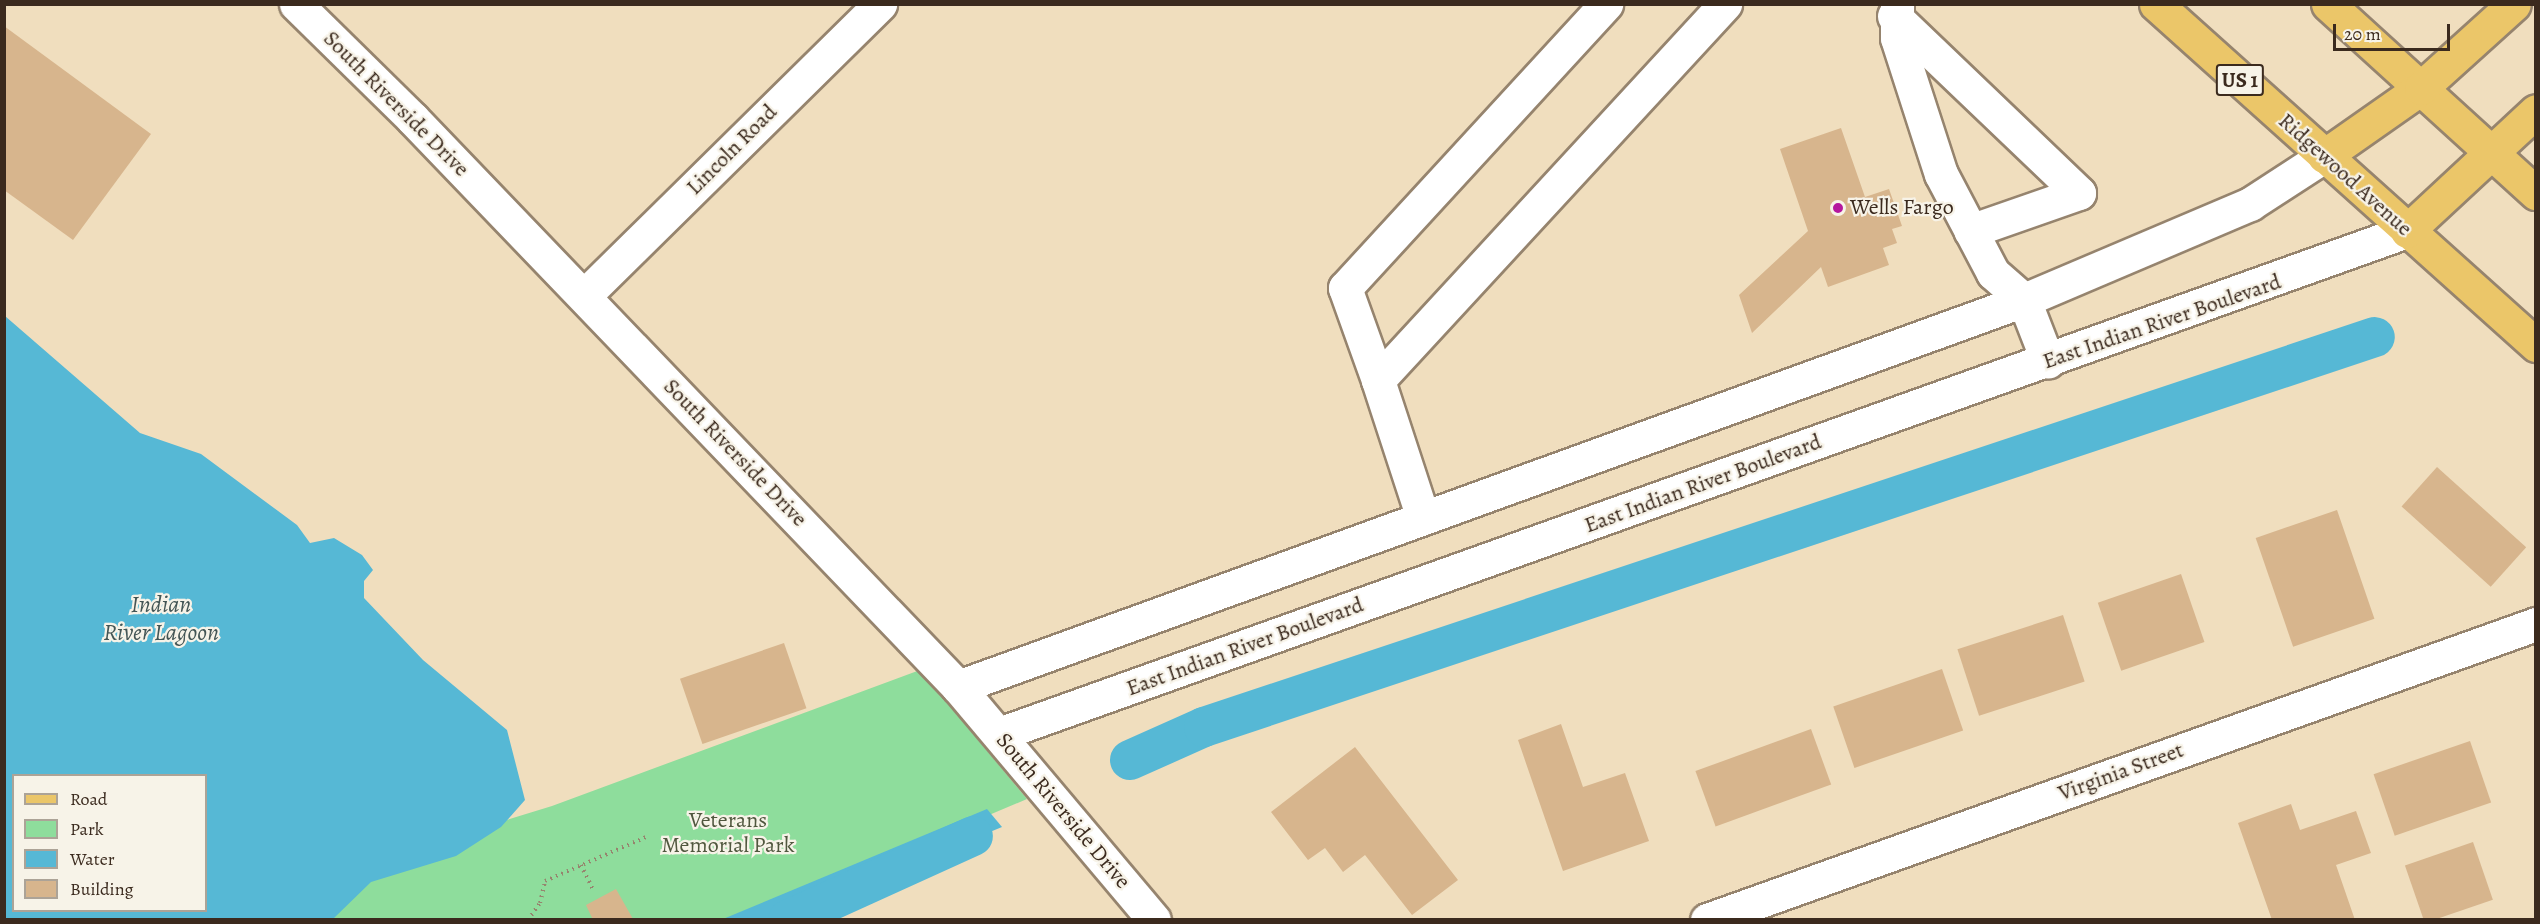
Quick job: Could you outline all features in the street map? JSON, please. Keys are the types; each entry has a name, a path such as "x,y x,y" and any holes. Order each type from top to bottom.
{"main road":[{"name":"Ridgewood Avenue","path":"2156,4 2535,345"},
{"path":"2328,4 2535,193"},
{"path":"2324,156 2421,88 2514,4"},
{"path":"2407,231 2494,155 2535,111"}],"street":[{"name":"South Riverside Drive","path":"296,4 584,296 958,687 1154,920"},
{"name":"Lincoln Road","path":"584,296 880,4"},
{"path":"1423,518 1345,288 1606,4"},
{"path":"1378,380 1725,4"},
{"path":"1895,10 1941,174 1993,273 2024,300 2048,362"},
{"path":"1895,10 2079,193 1970,231"},
{"path":"958,687 2024,300 2240,208 2324,156"},
{"name":"East Indian River Boulevard","path":"999,734 2048,362 2407,231"},
{"name":"Virginia Street","path":"1707,920 2535,624"}],"path":[{"path":"528,920 540,903 545,881 646,837"},
{"path":"581,865 593,890"}],"green space":[{"name":"Veterans Memorial Park","path":"920,670 1027,799 743,919 316,920 406,851 552,806"}],"water":[{"name":"Indian River Lagoon","path":"5,316 140,433 201,454 297,525 310,543 334,538 362,555 373,570 364,581 364,598 423,660 507,730 525,800 501,827 456,856 371,882 333,919 5,919"},
{"path":"987,809 1002,827 778,919 723,919"}],"building":[{"path":"4,26 151,134 73,240 4,190"},
{"path":"1841,128 1865,197 1889,189 1902,226 1892,229 1897,243 1883,248 1889,265 1828,287 1821,267 1752,333 1739,295 1808,231 1780,149"},
{"path":"2437,467 2526,547 2491,587 2402,506"},
{"path":"2337,510 2374,619 2293,647 2256,538"},
{"path":"2181,574 2204,642 2121,671 2098,603"},
{"path":"2063,615 2085,682 1979,716 1957,649"},
{"path":"784,643 806,708 702,744 680,679"},
{"path":"1942,669 1963,730 1854,768 1833,706"},
{"path":"1561,724 1583,787 1625,773 1649,841 1563,871 1518,740"},
{"path":"1811,729 1831,784 1716,827 1695,771"},
{"path":"2470,741 2491,802 2395,836 2374,774"},
{"path":"1355,747 1458,880 1412,915 1365,855 1343,872 1325,848 1308,860 1271,812"},
{"path":"2291,804 2300,830 2356,811 2371,853 2336,865 2355,920 2272,920 2238,823"},
{"path":"2473,842 2493,900 2434,920 2424,920 2405,865"},
{"path":"616,889 633,919 593,920 586,905"}],"waterway":[{"path":"1130,760 1204,727 2375,337"},
{"path":"788,920 973,836"}],"place":[{"name":"Wells Fargo","path":"1838,208"}]}
